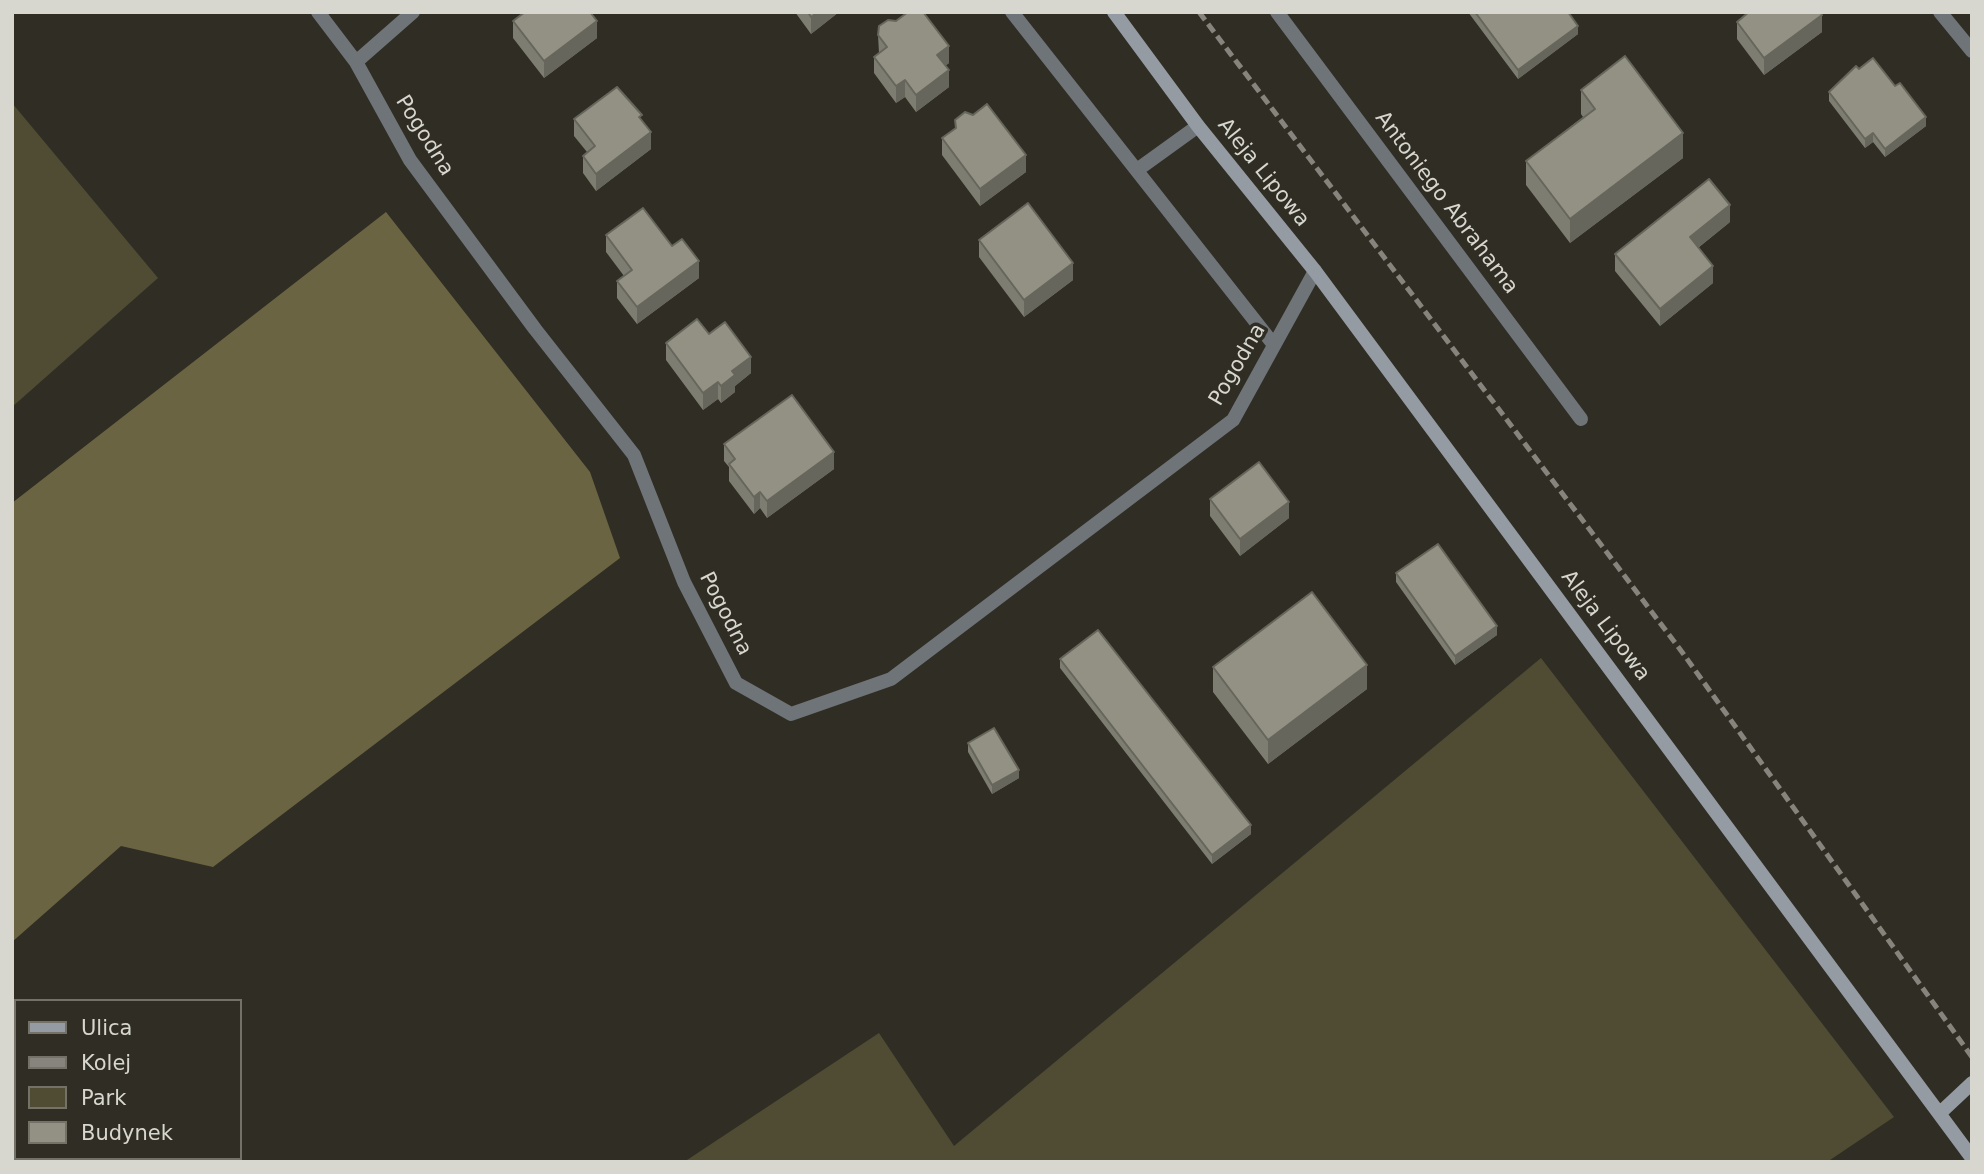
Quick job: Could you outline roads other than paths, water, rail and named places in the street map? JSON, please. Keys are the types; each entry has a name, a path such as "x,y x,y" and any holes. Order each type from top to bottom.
{"street":[{"name":"Pogodna","path":"318,12 356,62 410,160 535,329 634,455 684,582 736,683 791,714 891,679 1233,420 1315,271"},
{"path":"356,62 413,12"},
{"path":"1012,12 1274,345"},
{"name":"Aleja Lipowa","path":"1114,12 1198,126 1315,271 1972,1158"},
{"name":"Antoniego Abrahama","path":"1277,12 1581,419"},
{"path":"1940,12 1972,51"},
{"name":"Aleja Lipowa","path":"1137,170 1198,126"},
{"path":"1940,1113 1972,1083"}],"railway":[{"path":"1199,12 1682,652 1972,1057"}]}
